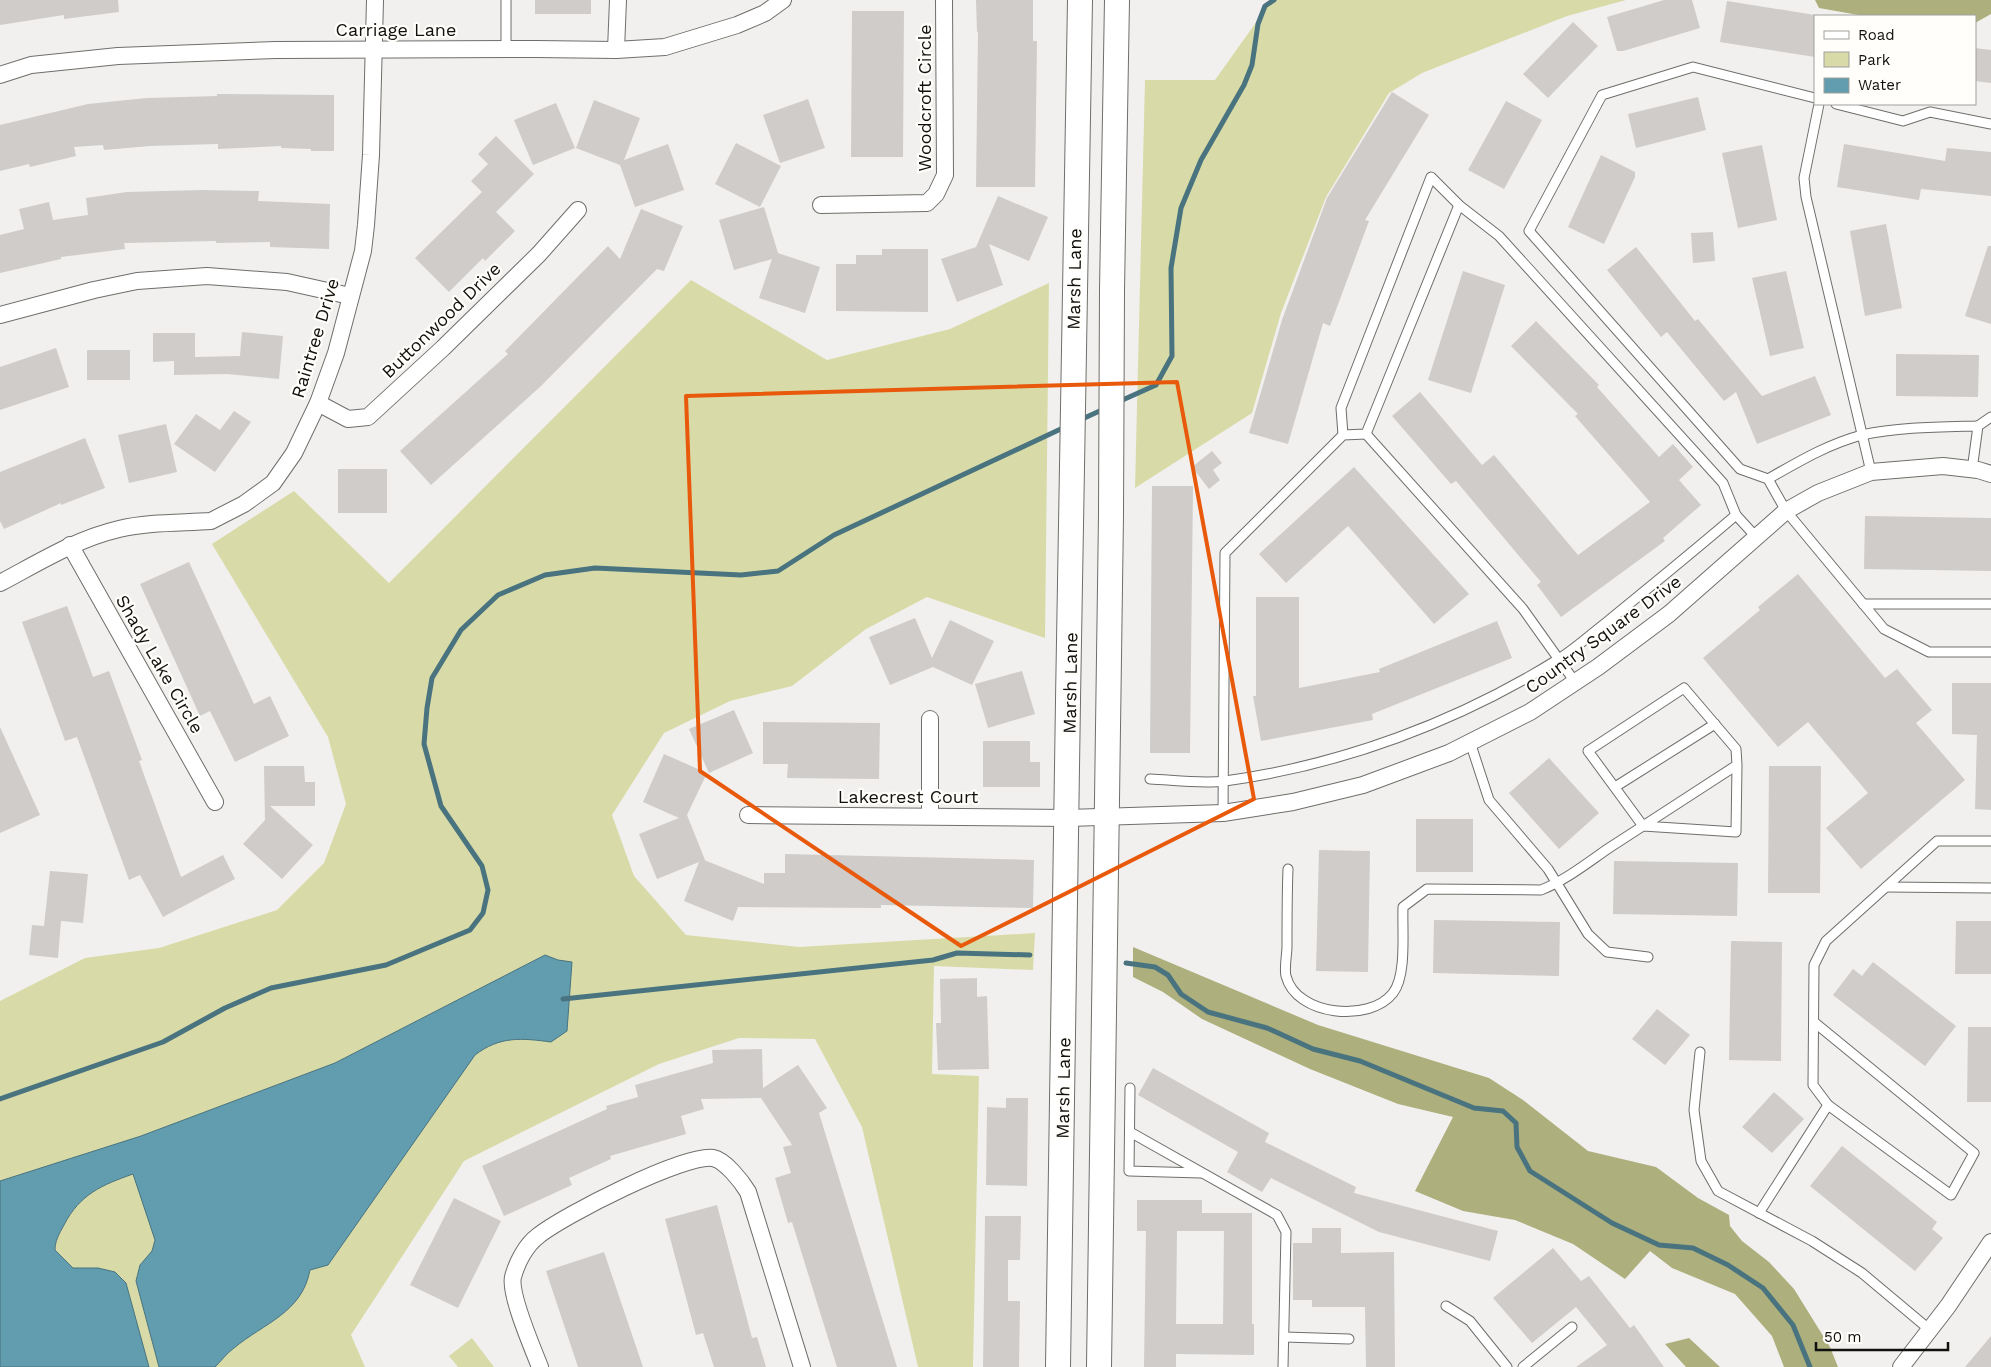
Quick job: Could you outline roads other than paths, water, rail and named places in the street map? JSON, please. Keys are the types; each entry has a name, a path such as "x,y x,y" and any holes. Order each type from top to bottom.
{"main road":[{"name":"Marsh Lane","path":"1058,1367 1080,0"},
{"path":"1099,1367 1117,0"}],"street":[{"name":"Raintree Drive","path":"0,583 70,545 118,529 210,521 244,504 273,483 294,453 318,403 336,354 362,251 372,156 375,0"},
{"path":"616,50 618,0"},
{"name":"Carriage Lane","path":"0,75 31,65 118,56 375,49 616,50 665,47 765,13 783,0"},
{"name":"Woodcroft Circle","path":"821,205 927,204 936,194 945,175 944,0"},
{"name":"Buttonwood Drive","path":"318,403 348,419 368,417 443,348 539,254 578,210"},
{"path":"0,315 137,280 207,276 287,282 350,296"},
{"name":"Country Square Drive","path":"1068,818 1223,813 1293,802 1363,785 1449,753 1530,712 1575,682 1669,614 1786,512 1818,493 1871,472 1943,466 1991,474"},
{"name":"Shady Lake Circle","path":"70,545 216,802"},
{"path":"930,719 930,816"},
{"name":"Lakecrest Court","path":"748,815 1068,818"},
{"path":"540,1367 520,1315 512,1279 521,1256 537,1236 562,1220 612,1194 667,1169 703,1158 716,1158 739,1178 748,1192 802,1367"},
{"path":"1901,1367 1930,1330 1991,1242"}],"lane":[{"path":"506,0 506,49"},
{"path":"1814,98 1693,67 1602,95 1529,231 1740,468 1768,479 1786,512 1884,630 1929,652 1991,652"},
{"path":"1819,105 1804,178 1806,197 1871,472"},
{"path":"1840,105 1903,121 1930,112 1991,124"},
{"path":"1343,435 1341,408 1431,177 1459,205 1500,236 1723,483 1736,515 1757,538"},
{"path":"1366,434 1459,205"},
{"path":"1768,479 1813,454 1862,435 1927,427 1978,426 1991,417"},
{"path":"1972,470 1978,426"},
{"path":"1223,813 1225,553 1343,435 1366,434"},
{"path":"1366,434 1523,609 1575,682"},
{"path":"1150,779 1223,781 1310,764 1380,744 1451,716 1507,688 1558,659 1651,586 1736,515"},
{"path":"1863,604 1991,604"},
{"path":"1684,688 1714,724 1736,749 1736,832 1643,826 1588,751 1684,688"},
{"path":"1614,788 1714,724"},
{"path":"1470,742 1489,800 1548,869 1588,934 1607,952 1648,957"},
{"path":"1288,869 1286,976 1296,996 1318,1008 1347,1012 1374,1007 1392,994 1400,976 1403,907 1426,889 1541,890 1557,884 1737,765"},
{"path":"1814,1022 1974,1153 1951,1195 1828,1105 1814,1085 1814,1022 1814,965 1826,941 1938,841 1991,842"},
{"path":"1886,887 1991,888"},
{"path":"1700,1052 1694,1110 1701,1161 1718,1190 1812,1241 1862,1273 1930,1330"},
{"path":"1130,1088 1129,1171 1203,1173"},
{"path":"1759,1213 1828,1105"},
{"path":"1130,1132 1277,1215 1286,1232 1283,1367"},
{"path":"1446,1306 1470,1322 1508,1367"},
{"path":"1523,1367 1572,1327"},
{"path":"1284,1337 1349,1339"}],"water":[{"path":"545,955 558,960 572,962 567,1031 551,1042 520,1039 502,1041 475,1055 328,1265 310,1270 306,1285 290,1307 231,1350 215,1367 159,1367 136,1281 140,1265 152,1251 155,1240 133,1174 111,1182 85,1198 70,1214 59,1234 55,1250 73,1268 98,1268 115,1272 126,1283 149,1367 0,1367 0,1181 141,1136 335,1063"}],"waterway":[{"path":"1118,402 1156,385 1172,356 1171,268 1181,208 1201,160 1244,85 1252,65 1258,24 1265,6 1274,0"},
{"path":"1080,420 1104,409"},
{"path":"0,1099 163,1042 225,1008 271,988 386,965 470,930 483,913 488,890 482,866 441,806 424,744 427,708 432,678 461,630 498,595 545,575 595,568 741,575 778,571 834,535 1065,427"},
{"path":"563,999 933,960 957,953 1030,955"},
{"path":"1126,963 1155,967 1168,975 1181,994 1208,1012 1267,1028 1313,1049 1360,1061 1474,1108 1503,1111 1516,1123 1517,1147 1530,1171 1612,1223 1659,1245 1693,1248 1728,1265 1763,1288 1793,1325 1810,1367"}]}
